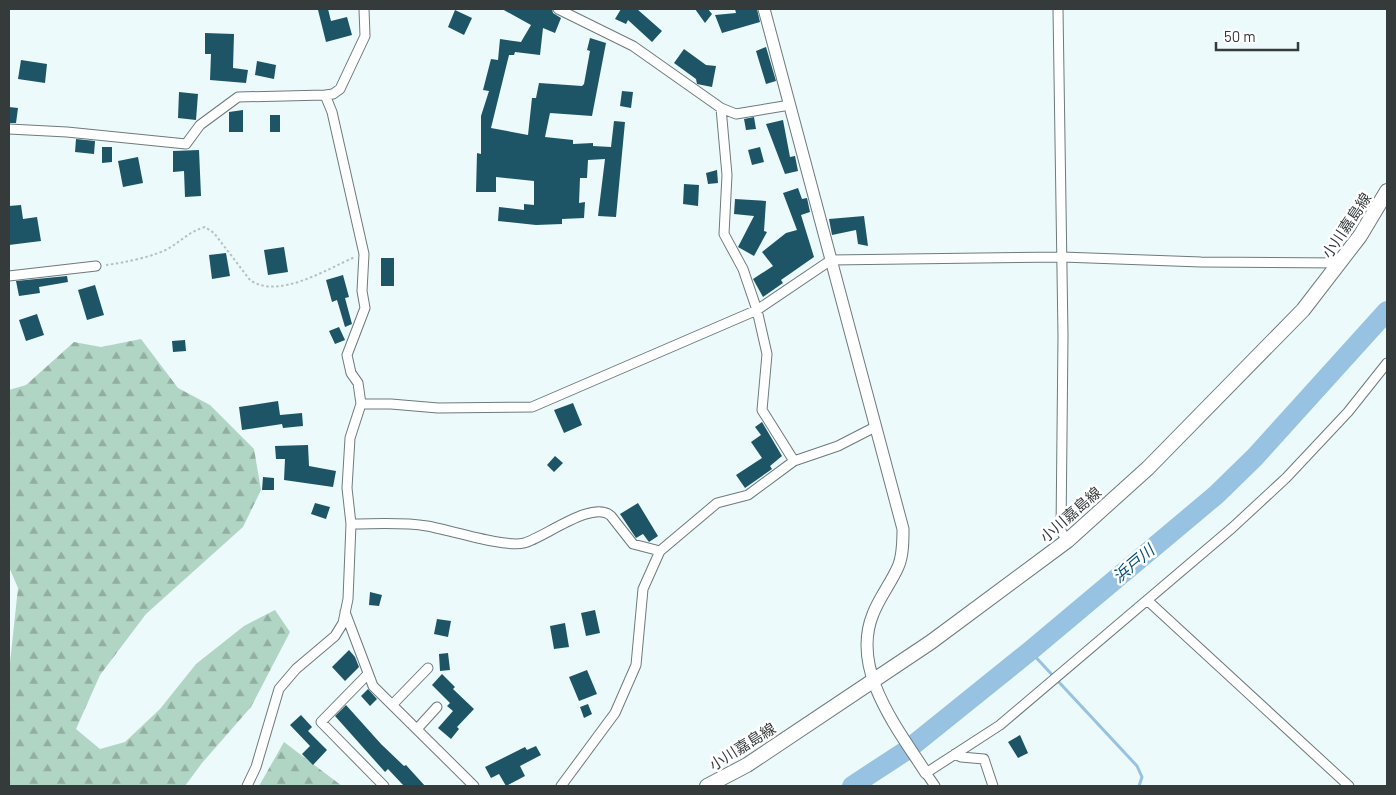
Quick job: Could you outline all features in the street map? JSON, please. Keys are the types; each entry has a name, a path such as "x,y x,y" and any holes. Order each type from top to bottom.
{"main road":[{"name":"小川嘉島線","path":"707,786 747,765 983,605 1067,541 1148,468 1303,310 1340,263 1387,191"}],"street":[{"path":"9,129 66,132 186,144 200,125 238,98 334,94 344,82 365,36 364,9"},
{"path":"558,9 633,46 721,108 736,114 790,105"},
{"path":"764,9 903,530 899,565 873,614 868,633 873,679 881,699 935,786"},
{"path":"1058,9 1062,257 1060,531 1067,541"},
{"path":"247,786 256,767 280,689 296,669 335,636 343,623 348,600 351,524 347,488 350,438 361,404 358,383 351,373 347,355 365,308 362,291 364,254 332,112 325,95"},
{"path":"721,108 727,175 724,234 742,269 757,310 767,354 762,410 794,461"},
{"path":"1375,210 1387,202"},
{"path":"361,404 391,404 438,408 532,407 757,310 831,260 1062,257 1202,262 1340,263"},
{"path":"9,276 96,266"},
{"path":"925,771 1000,725 1286,478 1348,412 1387,363"},
{"path":"561,786 615,713 636,665 643,589 660,551 717,502 748,495 794,461 838,446 875,427"},
{"path":"351,524 425,526 497,543 524,544 578,517 600,511 607,512 633,544 660,551"},
{"path":"1147,600 1349,786"},
{"path":"345,612 373,686 474,786"},
{"path":"393,704 428,668"},
{"path":"368,674 321,722 384,786"},
{"path":"417,729 437,707"},
{"path":"955,754 961,757 984,759 993,786"}],"path":[{"path":"96,266 119,263 170,248 189,233 206,227 214,233 250,280 258,285 281,288 364,254"}],"green space":[{"path":"141,339 178,388 210,405 254,449 261,490 243,527 146,614 100,675 76,729 100,749 125,742 160,709 196,664 244,626 275,610 290,632 251,707 202,763 185,786 9,786 9,672 18,588 9,567 9,390 26,385 74,342 101,347"},
{"path":"284,742 342,786 259,786"}],"building":[{"path":"328,9 331,21 347,17 352,35 326,42 318,10"},
{"path":"502,9 552,9 553,13 561,18 555,33 543,28 540,55 515,52 514,55 509,55 491,128 528,135 532,98 536,98 539,83 582,86 584,84 590,51 587,50 590,38 606,43 592,116 550,113 545,137 573,140 573,144 593,143 593,146 611,147 614,121 625,122 616,217 598,216 605,159 588,160 587,178 580,178 579,203 585,202 584,218 562,219 562,224 536,225 498,221 499,207 524,210 524,204 534,205 534,181 496,177 496,192 476,192 477,153 481,154 481,116 489,91 483,90 491,59 498,60 500,39 521,42 531,25"},
{"path":"621,9 637,9 662,31 652,42 628,20 626,24 615,19"},
{"path":"695,9 708,9 712,14 705,23"},
{"path":"735,9 757,9 760,22 722,33 715,15 736,13"},
{"path":"455,10 472,18 464,35 448,27"},
{"path":"205,33 234,34 233,68 248,70 246,83 210,80 211,54 205,54"},
{"path":"766,47 776,81 766,84 756,51"},
{"path":"684,49 706,65 716,66 712,87 697,84 696,79 674,63"},
{"path":"21,60 47,64 45,83 18,79"},
{"path":"257,61 276,65 274,79 255,75"},
{"path":"622,91 633,92 631,108 620,106"},
{"path":"179,92 198,94 196,120 178,118"},
{"path":"9,107 18,108 16,123 9,123"},
{"path":"243,110 243,132 229,132 229,112"},
{"path":"270,115 280,115 280,132 270,132"},
{"path":"754,117 756,129 746,130 744,119"},
{"path":"783,120 790,157 795,156 798,171 785,174 766,124"},
{"path":"76,139 95,141 94,154 75,152"},
{"path":"102,147 112,147 112,162 102,163"},
{"path":"760,147 764,162 752,165 748,150"},
{"path":"199,150 201,196 185,197 184,171 173,172 173,151"},
{"path":"138,157 143,183 123,187 118,161"},
{"path":"717,170 718,183 708,184 706,173"},
{"path":"684,184 699,185 698,206 683,204"},
{"path":"798,188 802,199 807,198 810,212 801,215 814,257 781,280 783,283 763,297 753,279 773,266 762,252 786,233 797,230 783,193"},
{"path":"735,199 766,201 764,231 767,232 754,256 738,247 754,216 734,214"},
{"path":"21,205 23,219 37,217 41,241 9,245 9,206"},
{"path":"864,216 868,246 858,244 856,230 832,235 829,219"},
{"path":"284,247 288,272 268,275 264,250"},
{"path":"226,253 230,276 212,279 209,255"},
{"path":"381,258 394,258 394,286 381,286"},
{"path":"343,275 349,297 345,298 352,324 345,327 337,300 332,302 326,280"},
{"path":"67,276 68,282 39,287 40,293 19,296 16,281"},
{"path":"95,285 104,315 87,320 78,290"},
{"path":"37,314 44,335 26,341 19,320"},
{"path":"339,327 345,340 335,344 329,331"},
{"path":"185,340 186,351 173,352 172,341"},
{"path":"278,401 280,415 302,413 303,426 283,428 282,424 242,430 239,407"},
{"path":"573,403 582,425 564,433 554,410"},
{"path":"762,422 782,456 770,466 772,469 745,488 736,475 762,458 751,442 761,435 755,427"},
{"path":"308,445 309,466 336,471 333,487 284,480 285,459 276,459 275,446"},
{"path":"555,456 563,463 554,472 547,465"},
{"path":"263,477 274,478 274,490 262,490"},
{"path":"315,503 330,507 326,519 311,514"},
{"path":"638,503 658,536 649,542 643,534 636,538 620,514"},
{"path":"370,592 382,595 379,606 369,605"},
{"path":"595,610 600,633 586,636 581,613"},
{"path":"437,619 451,621 448,637 434,634"},
{"path":"565,623 569,647 554,649 550,626"},
{"path":"349,650 355,657 359,667 345,681 332,667"},
{"path":"448,653 450,670 440,671 439,654"},
{"path":"587,670 597,694 579,701 569,677"},
{"path":"442,674 455,687 453,689 474,709 457,727 459,729 451,739 438,728 453,711 447,706 450,703 432,685"},
{"path":"368,689 377,699 370,706 361,696"},
{"path":"588,704 592,714 584,718 580,707"},
{"path":"346,705 381,744 404,766 406,765 425,786 404,786 388,769 385,772 335,716"},
{"path":"301,715 312,727 308,731 327,750 313,765 302,754 310,746 290,725"},
{"path":"1020,735 1028,753 1018,758 1008,742"},
{"path":"536,746 541,755 520,766 525,776 506,786 499,774 491,778 485,767 525,747 527,750"}],"waterway":[{"name":"浜戸川","path":"852,786 907,750 1030,651 1216,495 1255,457 1387,311"},
{"path":"1030,651 1137,766 1142,777 1139,786"}]}
